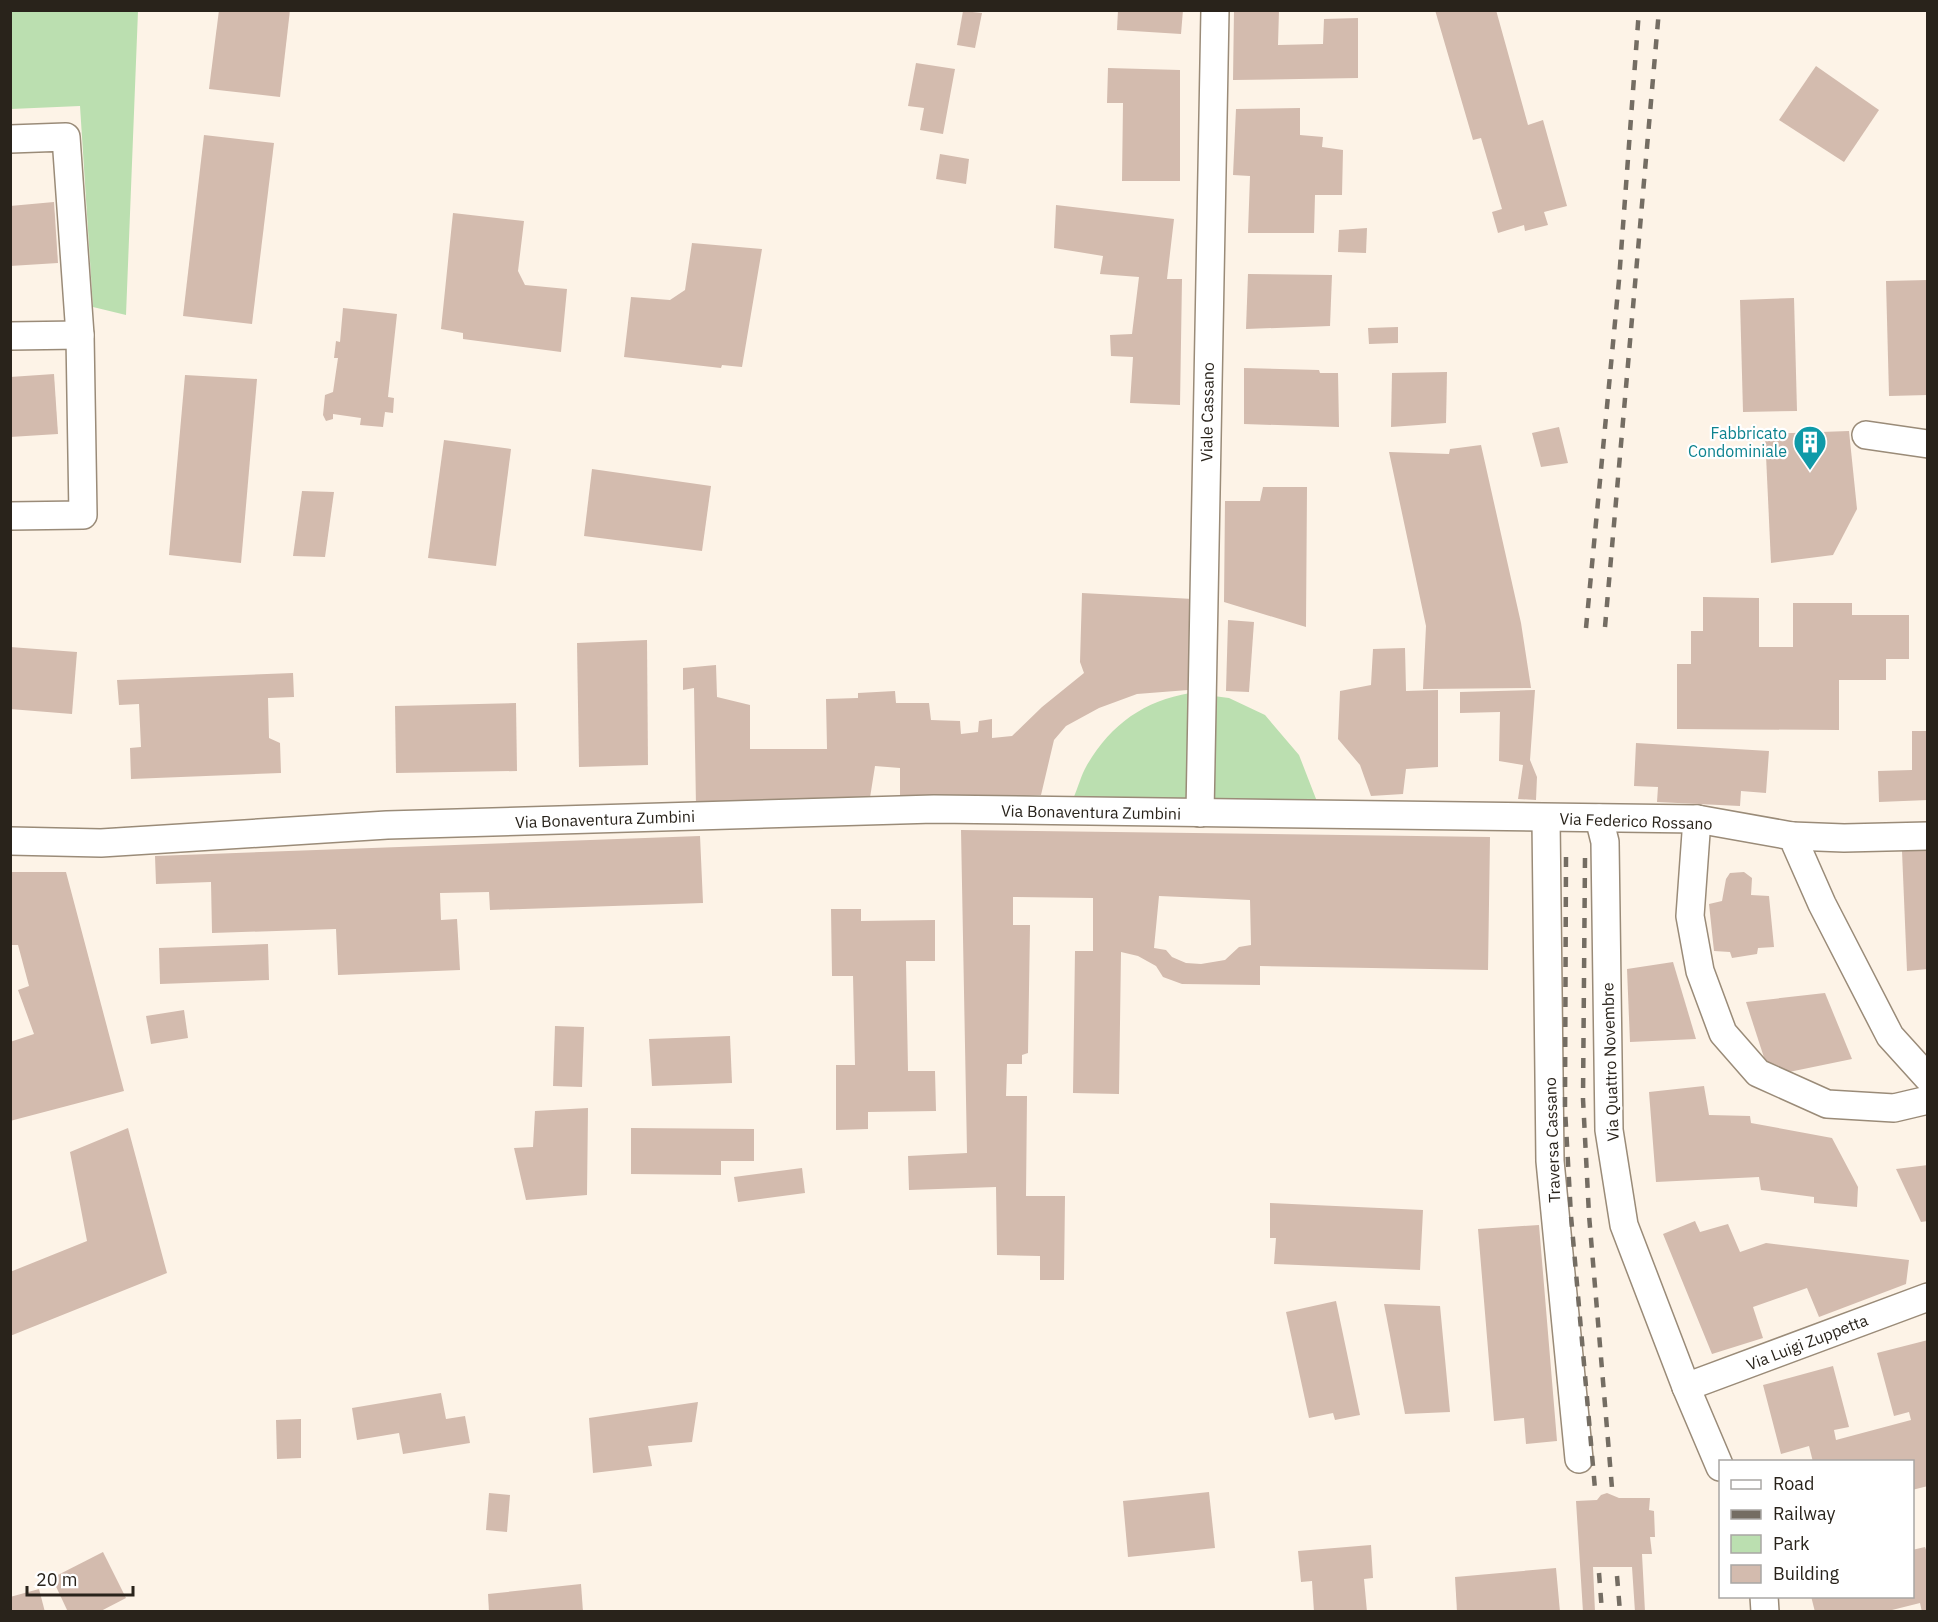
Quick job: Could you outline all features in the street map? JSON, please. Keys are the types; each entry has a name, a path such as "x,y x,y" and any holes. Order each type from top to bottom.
{"street":[{"name":"Viale Cassano","path":"1200,813 1215,10"},
{"path":"10,139 66,137 80,335 82,515 10,516"},
{"path":"10,336 80,335"},
{"path":"1866,435 1928,444"},
{"name":"Via Bonaventura Zumbini","path":"10,841 101,843 387,825 934,809 1200,813"},
{"name":"Via Federico Rossano","path":"1200,813 1546,819 1697,819 1791,836 1844,838 1928,836"},
{"name":"Via Quattro Novembre","path":"1599,818 1605,842 1609,1130 1624,1226 1686,1387 1719,1465"},
{"name":"Traversa Cassano","path":"1546,819 1550,1161 1579,1459"},
{"path":"1697,819 1690,916 1700,971 1723,1033 1758,1073 1827,1104 1894,1108 1928,1100"},
{"path":"1791,836 1822,904 1890,1036 1928,1078"},
{"name":"Via Luigi Zuppetta","path":"1686,1387 1928,1297"}],"green space":[{"path":"10,11 138,11 126,315 93,307 80,106 11,109"},
{"path":"1190,693 1229,698 1265,715 1299,755 1318,804 1073,799 1083,773 1096,750 1118,726 1144,708"}],"building":[{"path":"219,10 290,10 280,97 209,89"},
{"path":"1118,10 1183,10 1181,34 1117,30"},
{"path":"1234,10 1279,10 1278,45 1323,44 1324,19 1358,18 1358,78 1233,80"},
{"path":"1435,10 1496,10 1528,125 1543,120 1567,206 1544,212 1548,225 1525,231 1524,225 1498,233 1492,212 1502,209 1481,138 1473,140"},
{"path":"963,11 982,13 975,48 957,45"},
{"path":"916,63 955,69 943,134 920,130 924,108 908,106"},
{"path":"1816,66 1879,110 1844,162 1779,120"},
{"path":"1108,68 1180,70 1180,181 1122,181 1123,103 1107,103"},
{"path":"1300,108 1300,135 1323,137 1322,147 1343,150 1342,195 1315,195 1314,233 1248,233 1250,176 1233,175 1236,109"},
{"path":"204,135 274,143 252,324 183,316"},
{"path":"940,154 969,159 966,184 936,179"},
{"path":"54,202 58,263 10,266 10,206"},
{"path":"1056,205 1174,219 1167,279 1182,279 1180,405 1130,403 1133,357 1111,356 1110,335 1132,334 1139,277 1100,274 1103,256 1054,248"},
{"path":"453,213 524,221 518,271 525,285 567,289 561,352 463,339 463,333 441,329"},
{"path":"1367,228 1366,253 1338,252 1339,230"},
{"path":"692,243 762,249 742,367 722,365 721,368 624,357 631,297 670,300 685,290"},
{"path":"1248,274 1332,275 1330,326 1246,329"},
{"path":"1928,280 1928,395 1889,396 1886,281"},
{"path":"1794,298 1797,411 1743,412 1740,300"},
{"path":"343,308 397,314 388,397 394,398 393,413 385,412 383,427 360,425 361,418 333,414 333,419 326,421 323,415 325,395 333,392 338,358 334,358 336,341 340,342"},
{"path":"1398,327 1398,343 1369,344 1368,328"},
{"path":"1244,368 1319,370 1320,373 1338,373 1339,427 1244,424"},
{"path":"1447,372 1446,423 1391,427 1392,373"},
{"path":"54,374 58,434 10,437 10,377"},
{"path":"185,375 257,379 241,563 169,555"},
{"path":"1559,427 1568,463 1541,467 1532,433"},
{"name":"Fabbricato Condominiale","path":"1849,431 1857,509 1833,555 1771,563 1765,434"},
{"path":"444,440 511,449 496,566 428,558"},
{"path":"1481,445 1521,623 1531,688 1423,689 1426,626 1389,452 1449,454 1450,449"},
{"path":"592,469 711,486 702,551 584,536"},
{"path":"1263,487 1307,487 1306,627 1224,602 1225,501 1260,501"},
{"path":"302,491 334,492 325,557 293,556"},
{"path":"1082,593 1193,599 1188,690 1137,694 1099,708 1066,726 1054,740 1041,795 900,803 900,768 875,766 869,804 696,806 694,688 683,690 683,668 716,665 717,697 750,705 750,749 827,749 826,699 858,698 858,693 895,691 896,703 929,703 931,720 960,721 961,734 978,732 979,721 992,719 992,738 1012,736 1042,707 1084,673 1080,662"},
{"path":"1703,597 1759,598 1759,647 1793,647 1793,603 1852,603 1852,615 1909,615 1909,659 1886,659 1886,680 1839,680 1839,730 1677,729 1677,664 1691,664 1691,631 1703,631"},
{"path":"1228,620 1254,622 1249,692 1226,691"},
{"path":"647,640 648,765 579,767 577,643"},
{"path":"10,647 77,652 72,714 10,709"},
{"path":"1405,648 1406,691 1438,690 1438,767 1406,769 1403,794 1371,796 1360,765 1338,739 1340,691 1371,685 1373,649"},
{"path":"293,673 294,697 268,698 269,738 280,743 281,773 131,779 130,748 141,747 139,704 119,705 117,680"},
{"path":"1535,690 1530,760 1537,777 1536,800 1518,799 1523,765 1499,761 1500,712 1460,713 1460,692"},
{"path":"516,703 517,771 396,773 395,706"},
{"path":"1912,731 1928,731 1928,800 1879,802 1878,771 1912,770"},
{"path":"1636,743 1769,751 1766,793 1741,791 1740,806 1657,802 1658,787 1634,786"},
{"path":"961,830 1490,837 1488,970 1260,966 1260,985 1182,984 1163,977 1156,966 1138,956 1121,952 1119,1094 1073,1093 1075,951 1093,951 1093,898 1013,897 1013,925 1030,925 1028,1053 1022,1055 1022,1064 1007,1064 1006,1096 1027,1096 1026,1196 1065,1196 1064,1280 1040,1280 1040,1256 997,1255 996,1187 909,1190 908,1156 967,1153","holes":["1159,896 1250,900 1251,945 1239,947 1225,960 1201,964 1186,963 1172,957 1166,950 1154,948"]},
{"path":"700,836 703,903 490,910 489,892 440,893 441,920 457,919 460,970 338,975 336,929 212,933 211,882 156,884 155,856"},
{"path":"1928,849 1928,969 1907,971 1902,851"},
{"path":"10,872 66,872 124,1091 10,1121 10,1042 34,1034 18,990 29,986 18,945 10,945"},
{"path":"1744,872 1752,878 1751,895 1769,896 1774,947 1758,948 1757,954 1732,958 1730,952 1714,951 1709,904 1722,901 1726,879 1730,873"},
{"path":"831,909 861,909 861,921 935,920 935,961 906,961 908,1071 935,1071 936,1111 868,1112 868,1129 836,1130 836,1065 855,1065 853,976 832,976"},
{"path":"268,944 269,980 160,984 159,948"},
{"path":"1673,962 1696,1039 1630,1042 1627,969"},
{"path":"1825,993 1852,1059 1770,1076 1746,1002"},
{"path":"184,1010 188,1038 151,1044 146,1016"},
{"path":"555,1026 584,1027 582,1087 553,1086"},
{"path":"730,1036 732,1083 652,1086 649,1039"},
{"path":"1704,1086 1709,1115 1750,1116 1751,1123 1832,1138 1858,1187 1857,1207 1814,1203 1814,1197 1761,1190 1759,1177 1656,1182 1649,1092"},
{"path":"588,1108 587,1195 526,1200 514,1148 533,1147 535,1111"},
{"path":"128,1128 167,1273 10,1336 10,1272 87,1241 70,1152"},
{"path":"631,1128 754,1129 754,1161 721,1161 721,1175 631,1174"},
{"path":"1928,1165 1928,1221 1921,1222 1896,1169"},
{"path":"802,1168 805,1193 738,1202 734,1177"},
{"path":"1270,1203 1423,1210 1420,1270 1274,1264 1276,1238 1270,1238"},
{"path":"1695,1221 1700,1232 1728,1224 1740,1252 1766,1243 1909,1260 1906,1284 1819,1317 1807,1288 1753,1307 1763,1338 1712,1354 1663,1234"},
{"path":"1539,1225 1557,1441 1526,1444 1524,1418 1494,1421 1478,1229"},
{"path":"1336,1301 1360,1415 1335,1420 1333,1413 1309,1418 1286,1312"},
{"path":"1384,1304 1440,1306 1450,1412 1405,1414"},
{"path":"1928,1340 1928,1486 1914,1490 1914,1460 1812,1460 1809,1446 1781,1454 1763,1385 1833,1366 1849,1427 1834,1430 1836,1440 1911,1420 1909,1412 1894,1416 1877,1353"},
{"path":"441,1393 446,1419 465,1416 470,1443 403,1454 399,1433 357,1440 352,1408"},
{"path":"698,1402 692,1442 648,1446 652,1466 593,1473 589,1418"},
{"path":"301,1419 301,1458 277,1459 276,1420"},
{"path":"1209,1492 1215,1548 1128,1557 1123,1501"},
{"path":"489,1493 510,1495 507,1532 486,1530"},
{"path":"1607,1493 1619,1498 1650,1498 1649,1510 1654,1511 1655,1537 1650,1537 1652,1554 1642,1554 1645,1612 1635,1612 1632,1567 1593,1567 1595,1612 1583,1612 1576,1501 1597,1500 1601,1495"},
{"path":"1371,1545 1373,1578 1364,1579 1367,1612 1314,1612 1312,1581 1301,1582 1298,1551"},
{"path":"1925,1547 1928,1555 1928,1612 1922,1612 1920,1603 1884,1612 1815,1612 1812,1598 1914,1598 1914,1550"},
{"path":"103,1552 126,1598 99,1612 68,1612 52,1578"},
{"path":"1556,1568 1560,1612 1457,1612 1455,1577"},
{"path":"581,1584 583,1612 489,1612 488,1594"},
{"path":"39,1589 45,1612 10,1612 10,1597"}],"railway":[{"path":"1586,628 1619,280 1639,10"},
{"path":"1605,627 1659,10"},
{"path":"1566,857 1565,1109 1571,1216 1595,1489"},
{"path":"1585,858 1583,1099 1589,1215 1612,1488"},
{"path":"1599,1573 1602,1612"},
{"path":"1617,1576 1620,1612"}],"place":[{"name":"Fabbricato Condominiale","path":"1810,471"}]}
